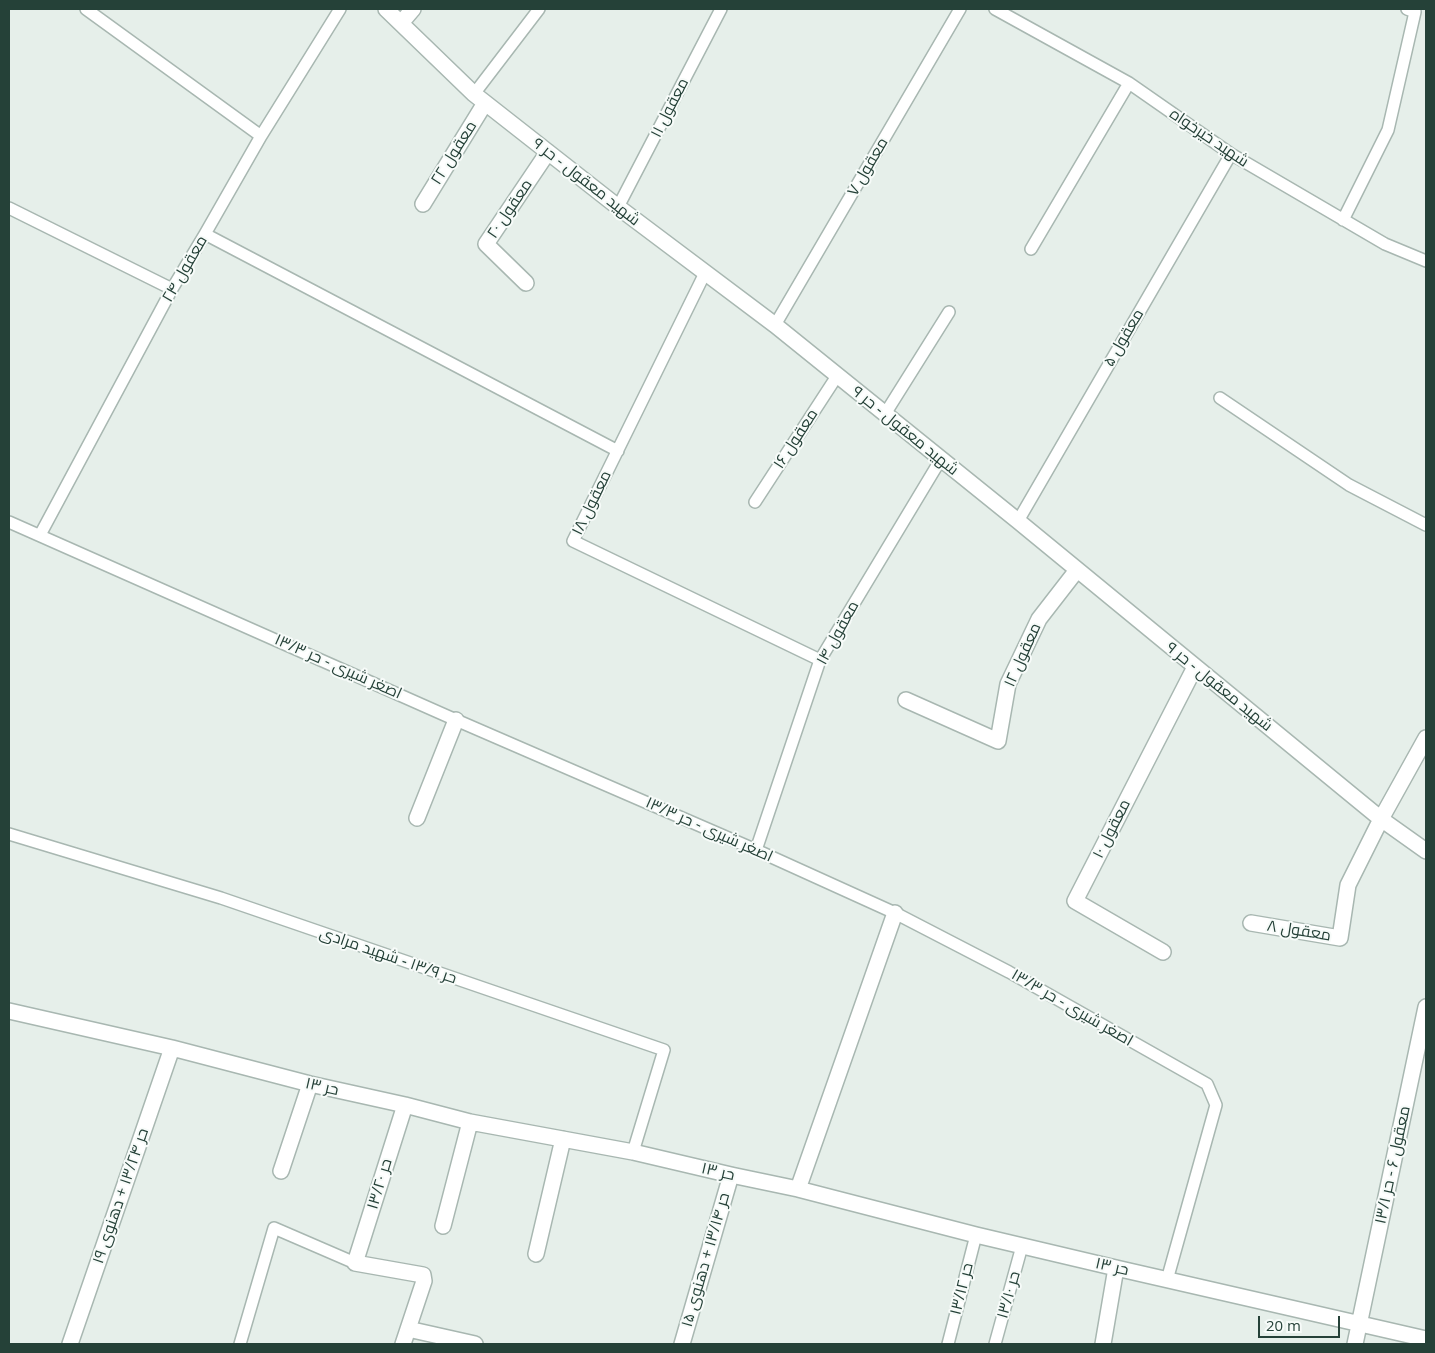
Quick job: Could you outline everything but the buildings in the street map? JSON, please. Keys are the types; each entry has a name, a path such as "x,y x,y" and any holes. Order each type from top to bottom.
{"street":[{"name":"شهید معقول - حر ۹","path":"386,9 480,99 618,207 775,325 1018,521 1381,819 1426,851"},
{"path":"401,23 413,9"},
{"name":"معقول ۲۲","path":"423,204 480,99"},
{"name":"معقول ۲۰","path":"526,283 486,244 548,152"},
{"name":"معقول ۱۲","path":"906,700 998,741 1008,684 1038,619 1077,570"},
{"name":"معقول ۱۰","path":"1163,952 1075,901 1196,667"},
{"path":"416,818 456,720"},
{"path":"1381,819 1426,738"},
{"name":"معقول ۸","path":"1251,923 1340,938 1348,885 1381,819"},
{"path":"798,1189 895,913"},
{"name":"معقول ۶ - حر ۱۳/۱","path":"1355,1344 1426,1007"},
{"name":"حر ۱۳","path":"9,1011 172,1048 310,1084 405,1104 470,1122 633,1152 798,1189 1022,1246 1426,1339"},
{"name":"حر ۱۳/۲۴ + دهنوی ۱۹","path":"70,1344 172,1048"},
{"path":"281,1172 310,1084"},
{"name":"حر ۱۳/۲۰","path":"355,1263 405,1104"},
{"path":"443,1226 470,1122"},
{"path":"536,1254 563,1139"},
{"name":"حر ۱۳/۱۴ + دهنوی ۱۵","path":"682,1344 731,1175"},
{"path":"355,1263 422,1275 424,1281 403,1344"},
{"path":"1103,1344 1116,1268"},
{"path":"408,1329 475,1344"}],"lane":[{"path":"86,9 261,136"},
{"name":"معقول ۲۴","path":"40,535 172,289 261,136 340,9"},
{"path":"480,99 539,9"},
{"name":"معقول ۱۱","path":"618,207 721,9"},
{"name":"معقول ۷","path":"775,325 960,9"},
{"name":"شهید خیرخواه","path":"995,9 1129,83 1231,154 1343,220 1385,244 1426,261"},
{"path":"1343,220 1388,130 1415,12 1407,9"},
{"path":"1031,249 1129,83"},
{"name":"معقول ۵","path":"1018,521 1231,154"},
{"path":"9,208 172,289"},
{"path":"205,234 618,451"},
{"name":"معقول ۱۸","path":"705,273 573,542 820,660"},
{"path":"885,414 949,312"},
{"name":"معقول ۱۶","path":"755,502 837,376"},
{"path":"1220,398 1349,485 1426,525"},
{"name":"معقول ۱۴","path":"756,850 820,660 941,459"},
{"name":"اصغر شیری - حر ۱۳/۳","path":"9,522 456,720 756,850 895,913 1009,972 1207,1084 1216,1105 1166,1280"},
{"name":"حر ۱۳/۹ - شهید مرادی","path":"9,834 221,898 664,1050 633,1152"},
{"path":"240,1344 274,1228 355,1263"},
{"name":"حر ۱۳/۱۲","path":"948,1344 976,1235"},
{"name":"حر ۱۳/۱۰","path":"995,1344 1022,1246"}]}
